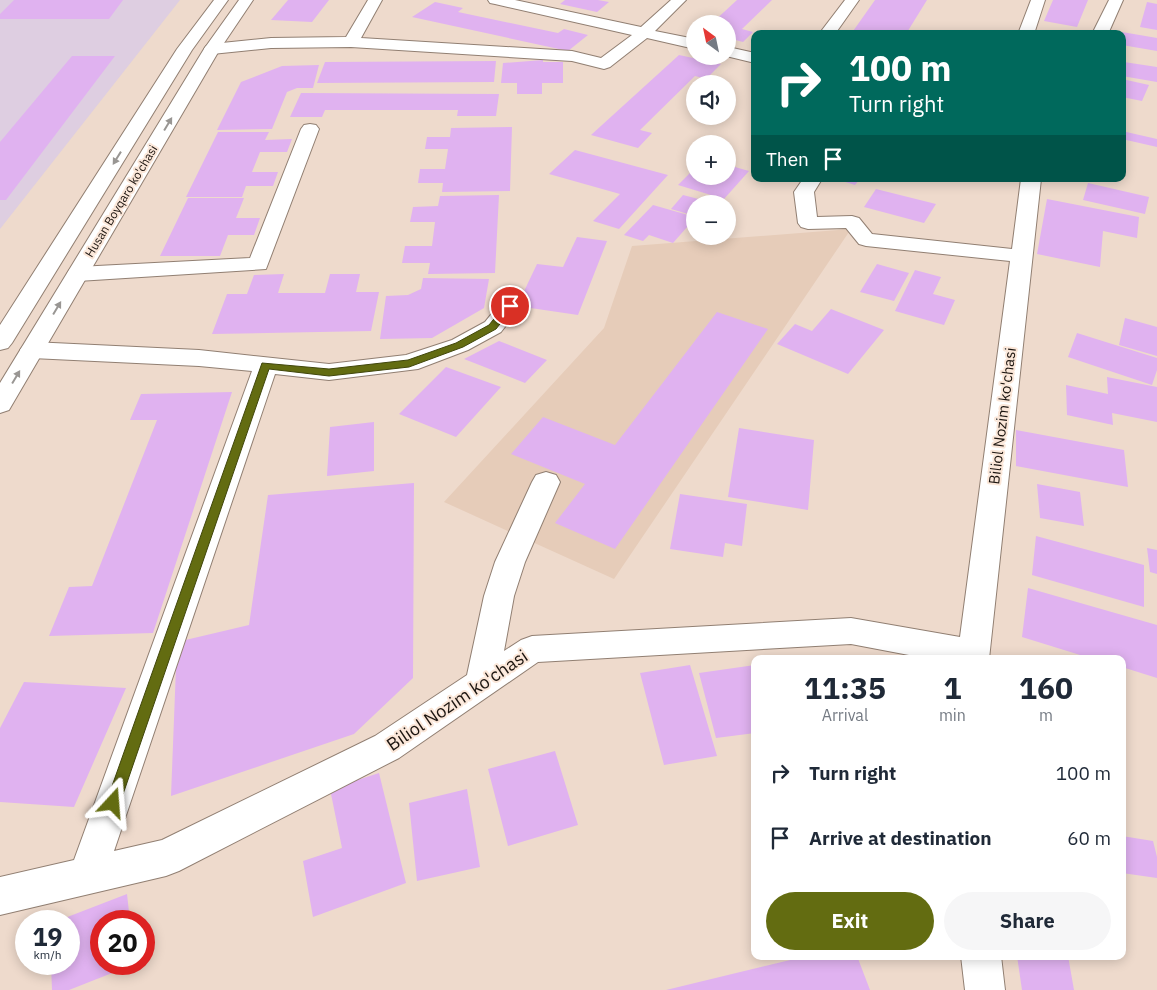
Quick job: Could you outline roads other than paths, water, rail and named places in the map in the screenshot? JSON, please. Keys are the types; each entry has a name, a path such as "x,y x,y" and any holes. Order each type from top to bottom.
{"main road":[{"name":"Husan Boyqaro ko'chasi","path":"0,344 185,49 221,0"},
{"name":"Husan Boyqaro ko'chasi","path":"0,404 212,49 246,0"},
{"path":"351,42 375,0"},
{"path":"498,0 530,3 686,42"},
{"path":"185,49 212,49 271,42 351,42 572,56 604,64 644,33 679,0"},
{"path":"830,30 852,0"},
{"path":"1027,30 1038,0"},
{"path":"1102,30 1116,0"},
{"path":"736,54 751,57"},
{"path":"78,274 258,264 310,129"},
{"path":"810,182 804,192 808,222 852,222 866,240 1021,256"},
{"name":"Biliol Nozim ko'chasi","path":"972,655 1031,182"},
{"path":"32,350 199,358 329,372 409,363 460,345 493,327 510,306"},
{"path":"87,876 266,365"},
{"path":"481,684 499,596 510,562 546,482"},
{"name":"Biliol Nozim ko'chasi","path":"0,896 166,858 387,748 532,649 852,631 967,655"},
{"path":"981,960 984,990"}]}
